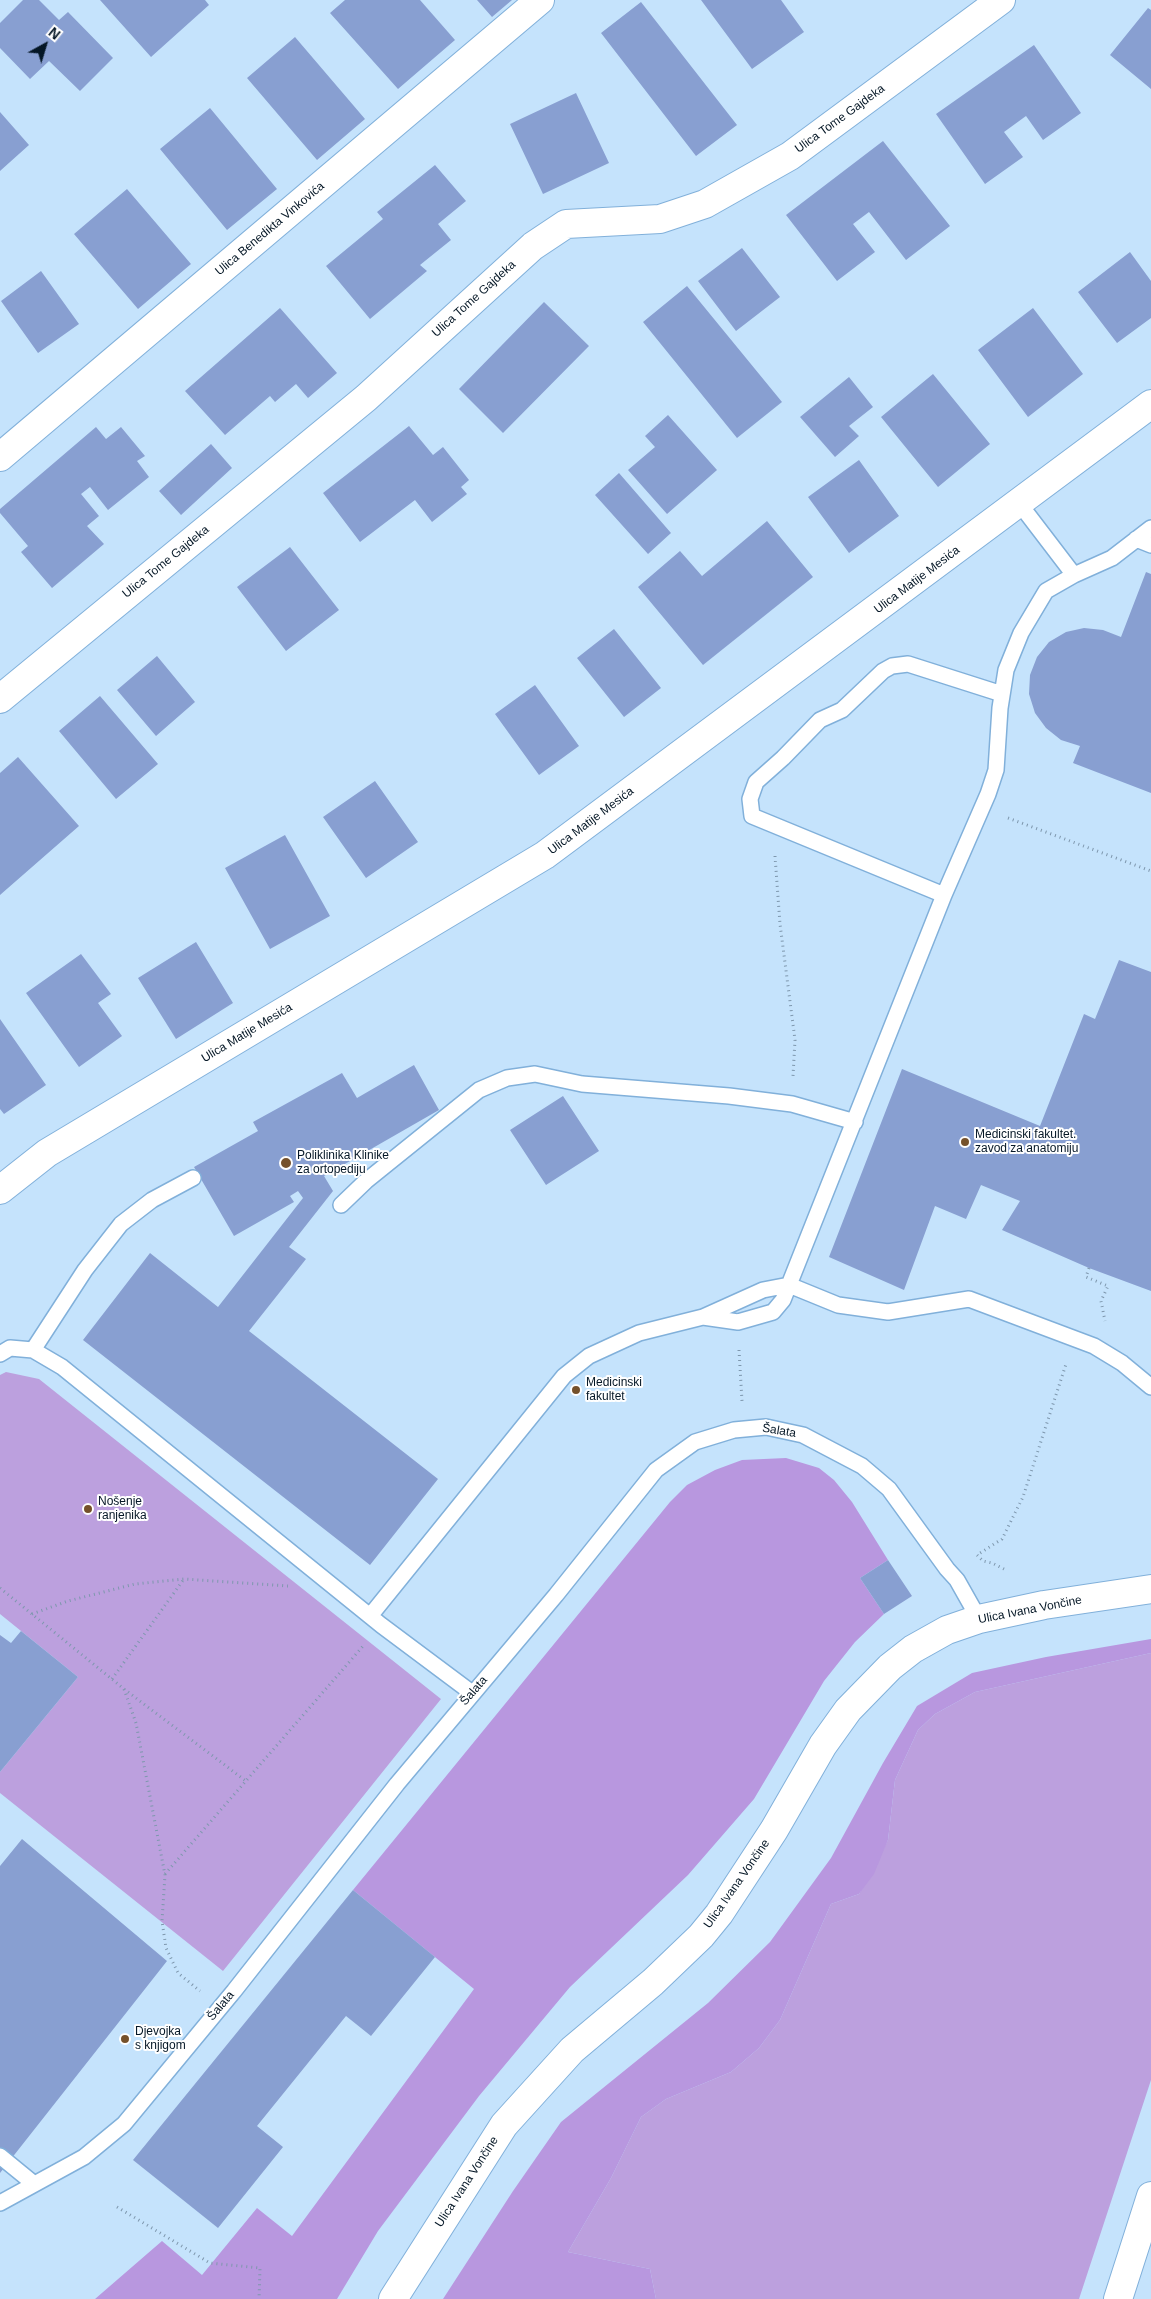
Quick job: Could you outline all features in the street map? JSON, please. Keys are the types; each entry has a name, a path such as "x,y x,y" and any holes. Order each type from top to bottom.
{"street":[{"name":"Ulica Benedikta Vinkovića","path":"0,457 540,0"},
{"name":"Ulica Tome Gajdeka","path":"0,699 366,398 533,246 566,224 660,219 705,204 790,156 1001,0"},
{"name":"Ulica Matije Mesića","path":"0,1190 47,1153 546,855 1151,404"},
{"name":"Ulica Ivana Vončine","path":"393,2299 504,2125 572,2050 653,1982 701,1936 719,1914 774,1830 823,1745 848,1710 884,1672 913,1648 947,1630 979,1619 1044,1604 1151,1589"},
{"path":"1118,2299 1151,2196"}],"lane":[{"path":"1019,503 1074,575"},
{"path":"703,1317 738,1322 773,1312 783,1300 944,895 982,808 996,770 1002,694 1006,670 1021,633 1046,591 1074,575 1112,558 1151,528"},
{"path":"1136,539 1151,545"},
{"path":"944,895 752,816 750,799 756,782 820,720 842,710 882,671 892,666 908,664 1002,694"},
{"path":"341,1205 366,1181 479,1090 507,1078 535,1074 582,1084 730,1096 792,1104 855,1122"},
{"path":"33,1350 85,1270 121,1224 152,1200 193,1178"},
{"path":"375,1620 564,1376 590,1356 639,1333 703,1317 763,1290 789,1285 838,1305 888,1312 969,1299 1094,1346 1122,1363 1151,1387"},
{"path":"0,1354 10,1348 33,1350 62,1367 375,1620 472,1694"},
{"name":"Šalata","path":"0,2203 33,2183 84,2157 124,2124 396,1784 556,1595 656,1470 695,1442 743,1429 766,1427 803,1435 862,1466 889,1489 946,1569 957,1580 979,1619"},
{"path":"0,2156 33,2183"}],"path":[{"path":"982,808 1151,871"},
{"path":"773,825 780,924 795,1040 792,1104"},
{"path":"1089,1268 1086,1277 1108,1286 1101,1301"},
{"path":"738,1322 743,1429"},
{"path":"1004,1569 983,1561 977,1555 1002,1539 1023,1497 1074,1338"},
{"path":"112,1680 184,1579"},
{"path":"31,1614 68,1601 135,1584 184,1579 276,1586 331,1584"},
{"path":"0,1588 112,1680 246,1780"},
{"path":"165,1875 246,1780 375,1620"},
{"path":"124,1689 136,1723 165,1875 162,1921 166,1948 178,1973 220,2006"},
{"path":"117,2207 210,2263 260,2268 259,2299"}],"shaded area":[{"path":"6,1372 39,1379 441,1699 223,1971 0,1793 0,1772 78,1677 0,1614 0,1375"},
{"path":"786,1458 819,1468 834,1480 852,1502 888,1560 860,1578 884,1614 855,1642 824,1681 754,1799 688,1875 570,1987 479,2096 378,2231 337,2299 95,2299 162,2241 202,2275 257,2208 292,2236 474,1989 353,1890 670,1502 687,1485 715,1470 742,1460"},
{"path":"1151,1639 1151,1653 975,1692 935,1714 918,1730 895,1780 888,1840 874,1874 859,1894 831,1904 780,2020 759,2048 731,2072 666,2099 641,2117 611,2178 568,2252 650,2269 656,2299 443,2299 513,2191 561,2122 708,2003 770,1942 831,1858 883,1763 917,1706 972,1673 1046,1657"},
{"path":"1151,1653 1151,2080 1079,2299 656,2299 650,2269 568,2252 611,2178 641,2117 666,2099 731,2072 759,2048 780,2020 831,1904 859,1894 888,1840 895,1780 918,1730 935,1714 975,1692"}],"building":[{"path":"23,0 39,0 59,20 68,12 113,58 80,91 49,61 30,79 0,48 0,23"},
{"path":"100,0 205,0 209,5 151,57"},
{"path":"345,0 420,0 455,40 398,89 330,13"},
{"path":"477,0 512,0 492,17"},
{"path":"701,0 781,0 804,32 752,69"},
{"path":"641,2 737,125 696,156 601,33"},
{"path":"1148,8 1151,10 1151,89 1110,55"},
{"path":"295,37 365,119 317,160 247,78"},
{"path":"1034,45 1081,113 1043,140 1026,116 1004,132 1023,157 985,184 936,114"},
{"path":"576,93 609,163 543,194 510,124"},
{"path":"210,108 277,189 227,230 160,149"},
{"path":"0,112 29,145 0,171"},
{"path":"883,141 950,226 906,260 869,212 853,224 875,252 837,281 786,215"},
{"path":"435,165 466,201 438,224 451,240 420,265 427,271 370,319 326,266 383,219 377,212"},
{"path":"127,189 191,264 138,309 74,234"},
{"path":"742,248 780,297 736,331 698,281"},
{"path":"1130,252 1151,281 1151,318 1117,343 1078,292"},
{"path":"41,271 79,324 38,353 1,301"},
{"path":"687,286 782,402 737,438 643,322"},
{"path":"544,302 589,346 503,433 459,389"},
{"path":"280,308 337,373 308,398 296,384 275,402 270,396 225,435 185,391"},
{"path":"1033,308 1083,374 1028,417 978,350"},
{"path":"933,374 990,444 938,487 881,417"},
{"path":"849,377 873,407 849,426 859,436 835,457 800,417"},
{"path":"668,415 717,470 667,514 628,470 655,447 645,436"},
{"path":"409,426 433,455 443,447 469,480 461,487 467,494 432,522 415,500 360,542 323,493"},
{"path":"96,427 106,439 121,427 145,456 137,461 149,477 108,510 90,487 81,494 99,516 87,526 104,544 52,588 21,552 28,546 0,513 0,509"},
{"path":"211,444 232,468 181,515 159,491"},
{"path":"859,460 899,516 849,553 808,497"},
{"path":"619,473 671,533 648,554 595,495"},
{"path":"767,521 813,577 703,665 638,587 680,551 702,576"},
{"path":"290,547 339,610 286,651 237,587"},
{"path":"1146,572 1151,574 1151,793 1073,763 1080,746 1061,740 1046,728 1035,713 1029,694 1030,675 1037,657 1049,642 1066,632 1084,628 1103,630 1121,637"},
{"path":"614,629 661,688 624,717 577,658"},
{"path":"157,656 195,702 156,736 117,690"},
{"path":"535,685 579,746 539,775 495,714"},
{"path":"100,696 158,764 116,799 59,731"},
{"path":"18,757 79,826 0,895 0,773"},
{"path":"375,781 418,842 366,878 323,817"},
{"path":"285,835 330,916 270,949 225,868"},
{"path":"196,942 233,1003 176,1039 138,978"},
{"path":"81,954 111,994 98,1003 122,1036 79,1067 26,993"},
{"path":"1119,960 1151,972 1151,1291 1089,1268 1002,1230 1020,1201 981,1185 966,1219 935,1206 904,1290 829,1257 902,1069 1040,1126 1084,1014 1095,1019"},
{"path":"0,1019 46,1085 4,1114 0,1109"},
{"path":"414,1065 439,1110 324,1176 333,1191 289,1247 306,1259 249,1331 438,1479 370,1565 83,1340 150,1253 218,1307 303,1198 298,1191 290,1196 294,1202 234,1236 194,1167 258,1131 253,1122 342,1073 357,1098"},
{"path":"563,1096 599,1151 546,1185 510,1130"},
{"path":"888,1560 912,1596 884,1614 860,1578"},
{"path":"21,1631 78,1677 0,1772 0,1635 11,1643"},
{"path":"22,1839 167,1961 0,2173 0,1866"},
{"path":"353,1890 435,1957 371,2036 346,2016 257,2126 283,2147 218,2228 133,2160"}],"place":[{"name":"Medicinski fakultet. zavod za anatomiju","path":"965,1142"},
{"name":"Poliklinika Klinike za ortopediju","path":"286,1163"},
{"name":"Medicinski fakultet","path":"576,1390"},
{"name":"Nošenje ranjenika","path":"88,1509"},
{"name":"Djevojka s knjigom","path":"125,2039"}]}
